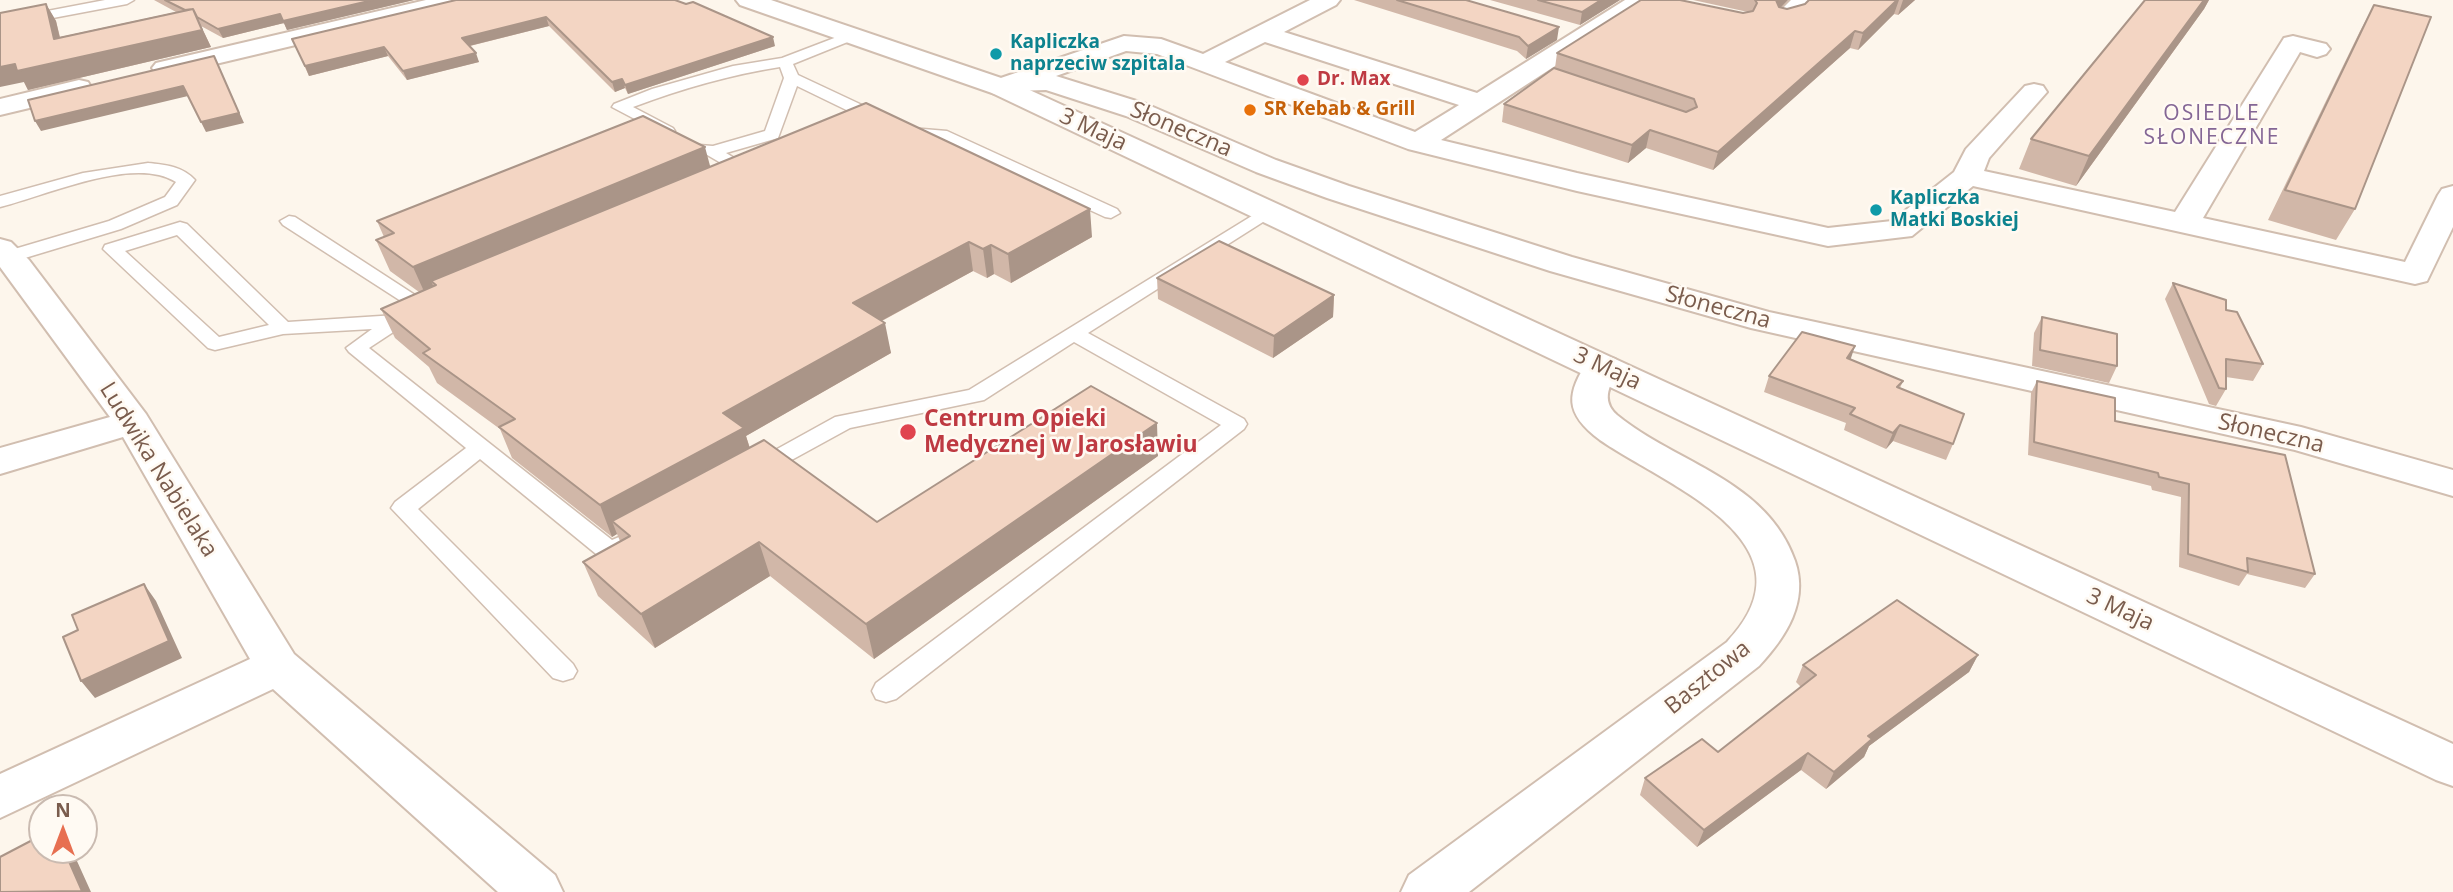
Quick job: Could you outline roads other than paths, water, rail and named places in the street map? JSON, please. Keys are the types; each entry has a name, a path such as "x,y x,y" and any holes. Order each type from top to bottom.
{"street":[{"path":"148,72 456,0"},
{"name":"3 Maja","path":"748,0 1001,87 2453,766"},
{"path":"1204,63 1328,0"},
{"path":"1786,17 1805,0"},
{"path":"1418,143 1583,37 1650,1"},
{"path":"1557,30 1583,37"},
{"path":"1263,33 1480,103"},
{"path":"1001,87 1124,43 1161,47 1418,143 1577,182 1828,237 1900,229 1967,176 1976,155 2034,92"},
{"path":"2183,225 2293,43 2317,49"},
{"path":"0,107 107,82"},
{"name":"Słoneczna","path":"1001,87 1048,82 1136,110 1266,166 1338,191 1561,264 1750,317 2301,439 2453,483"},
{"path":"1967,176 2415,274 2453,195"},
{"name":"Ludwika Nabielaka","path":"4,253 133,422 278,666 536,892"},
{"name":"Basztowa","path":"1428,892 1744,654 1767,629 1775,609 1779,583 1774,559 1755,526 1730,502 1697,479 1639,449 1605,426 1591,409 1588,389 1602,366"},
{"path":"0,461 133,422"},
{"path":"0,797 278,666"}],"lane":[{"path":"0,24 127,0"},
{"path":"747,171 620,107 658,92 737,69 785,62 850,36"},
{"path":"785,62 792,78 908,133 942,135 1111,213"},
{"path":"1531,70 1557,79"},
{"path":"726,180 754,168 772,134 792,78"},
{"path":"711,152 772,134"},
{"path":"0,202 82,179 138,168 169,170 186,180 171,201 115,225 4,253"},
{"path":"738,481 843,422 976,394 1268,211"},
{"path":"289,221 432,306"},
{"path":"283,328 180,228 111,249 215,344 283,328 397,321"},
{"path":"432,306 397,321 356,348 610,552 645,533"},
{"path":"886,691 1236,424 1075,334"},
{"path":"480,448 403,508 563,671"}],"place":[{"name":"Kapliczka naprzeciw szpitala","path":"996,54"},
{"name":"Dr. Max","path":"1303,80"},
{"name":"SR Kebab & Grill","path":"1250,110"},
{"name":"Kapliczka Matki Boskiej","path":"1876,210"},
{"name":"Centrum Opieki Medycznej w Jarosławiu","path":"908,432"}],"district":[{"name":"OSIEDLE SŁONECZNE","path":"2212,126"}]}
